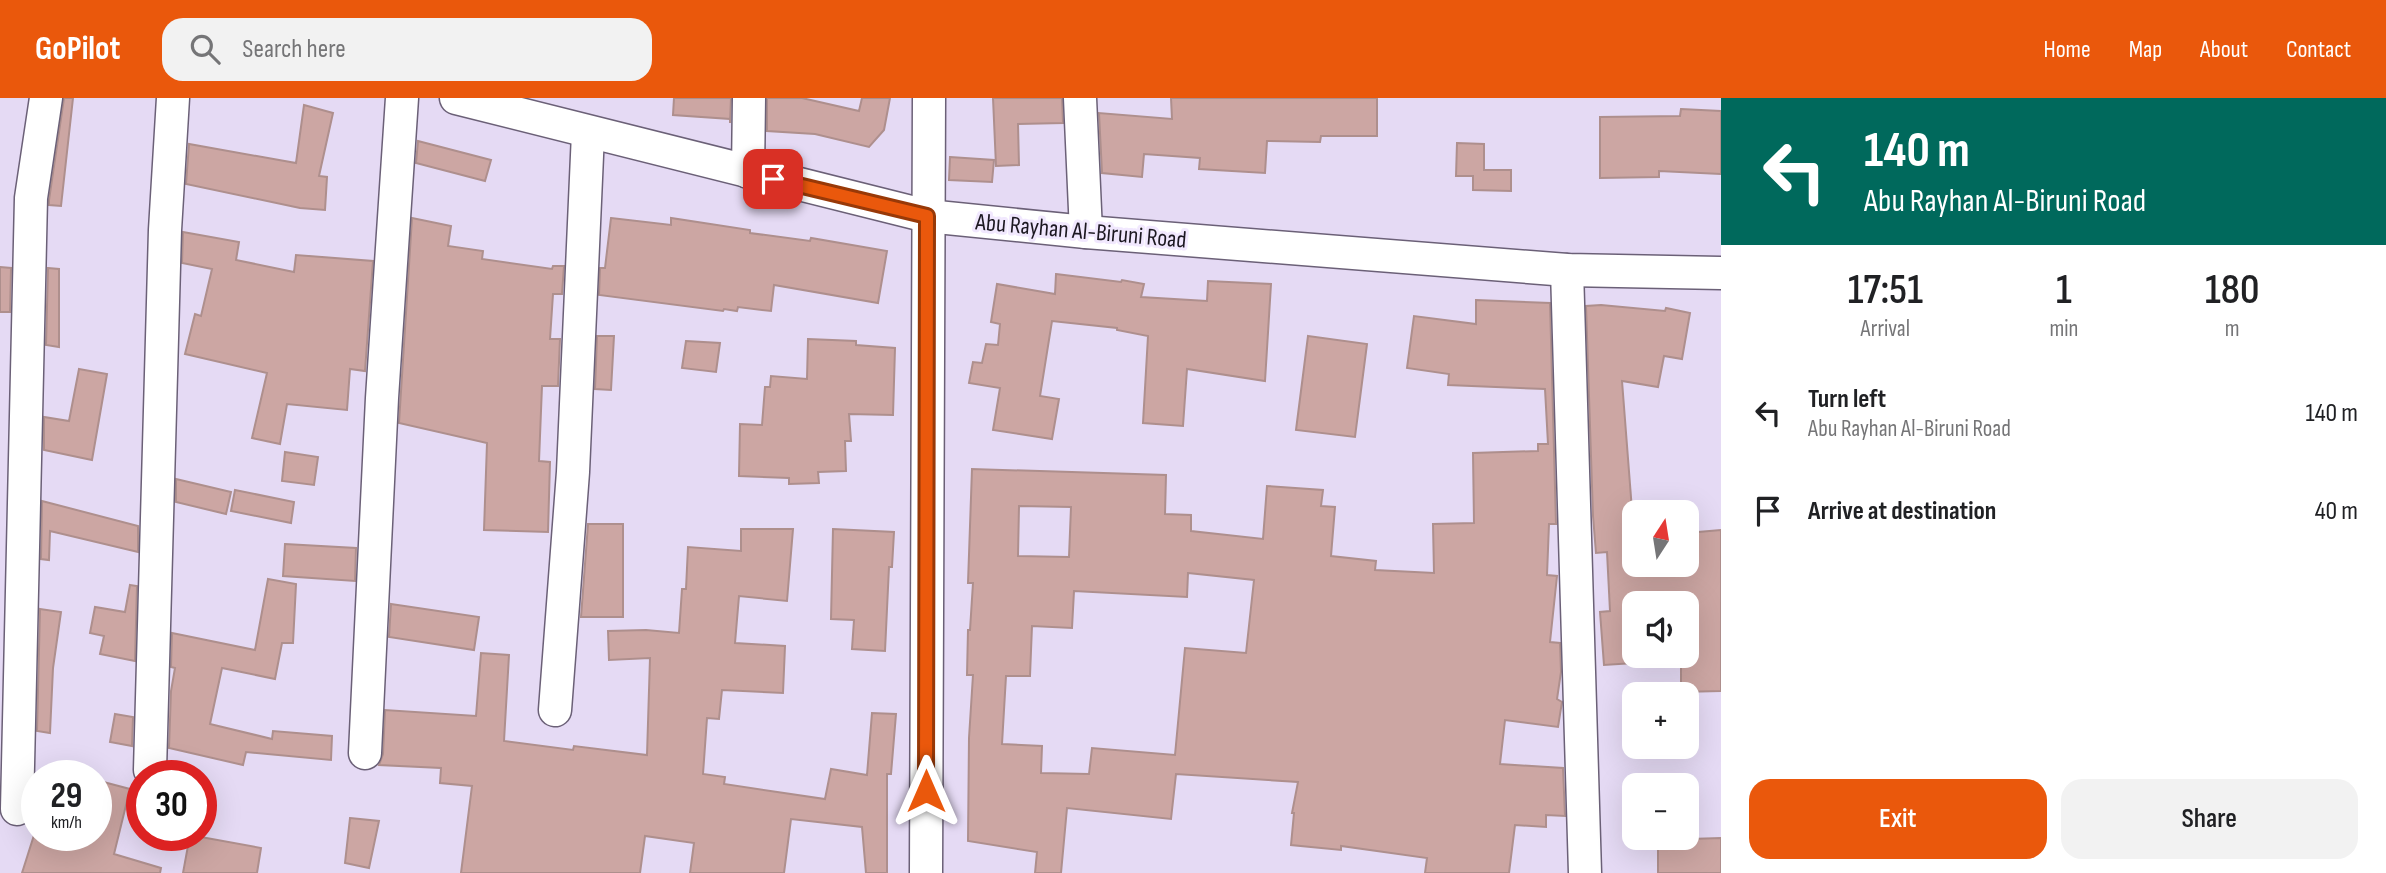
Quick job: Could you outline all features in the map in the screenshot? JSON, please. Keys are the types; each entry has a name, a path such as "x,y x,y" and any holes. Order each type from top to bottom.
{"street":[{"path":"17,809 31,198 46,98"},
{"path":"150,760 165,230 173,98"},
{"path":"365,753 382,398 402,98"},
{"name":"Abu Rayhan Al-Biruni Road","path":"456,98 587,133 927,216 1086,232 1567,270 1721,273"},
{"path":"748,172 749,98"},
{"path":"926,873 929,98"},
{"path":"1080,98 1086,232"},
{"path":"555,710 573,472 587,133"},
{"path":"1567,270 1585,873"}],"building":[{"path":"64,98 73,98 61,206 49,205 49,200"},
{"path":"674,98 731,98 730,123 730,119 673,115"},
{"path":"767,98 802,98 859,111 862,98 890,98 884,130 869,147 815,134 767,131"},
{"path":"993,98 1062,98 1063,123 1018,124 1019,165 996,166"},
{"path":"1171,98 1377,98 1377,136 1321,136 1320,142 1267,141 1265,173 1199,169 1200,158 1144,154 1142,177 1102,173 1099,113 1172,119"},
{"path":"304,105 333,113 319,176 327,177 325,210 300,208 186,184 189,144 296,163"},
{"path":"1681,109 1721,111 1721,174 1659,171 1659,177 1600,178 1600,117 1680,116"},
{"path":"418,141 491,160 485,181 416,163"},
{"path":"1457,143 1484,144 1484,170 1511,170 1511,191 1473,190 1473,176 1456,176"},
{"path":"950,157 994,160 992,182 949,180"},
{"path":"412,218 451,226 448,246 483,251 482,259 552,269 553,266 564,266 562,294 553,294 550,339 560,339 558,386 542,386 539,461 550,462 548,532 484,530 487,443 399,423"},
{"path":"611,218 671,225 671,218 750,230 750,233 810,241 811,238 887,251 878,303 774,285 771,311 738,307 737,311 723,311 599,295 600,268 605,268"},
{"path":"183,232 239,242 236,260 294,272 296,255 373,261 365,371 350,369 347,410 287,404 280,444 252,438 267,373 185,354 195,314 201,316 212,269 182,263"},
{"path":"0,267 11,268 10,312 0,312"},
{"path":"48,268 59,269 59,347 46,345"},
{"path":"1056,274 1144,284 1141,297 1207,301 1208,281 1271,284 1265,381 1187,369 1183,426 1143,423 1148,336 1117,328 1052,321 1040,396 1059,399 1052,439 993,430 1000,388 969,383 973,362 982,363 986,344 998,345 1000,324 991,322 997,284 1055,294"},
{"path":"1476,300 1550,303 1556,524 1549,524 1547,575 1557,576 1550,642 1560,643 1561,672 1557,699 1562,702 1558,727 1505,720 1500,764 1563,768 1565,816 1546,815 1546,827 1515,825 1509,873 1425,873 1427,858 1341,846 1341,850 1291,845 1292,813 1298,782 1176,774 1171,819 1067,808 1061,873 1035,873 1037,852 968,841 969,738 973,675 967,675 973,583 968,583 972,469 1166,475 1165,514 1191,515 1191,531 1263,539 1267,486 1323,490 1321,506 1335,507 1331,556 1376,561 1375,570 1434,573 1433,524 1474,523 1473,453 1538,451 1538,444 1548,444 1545,389 1448,385 1449,374 1407,368 1414,316 1476,324","holes":["1019,506 1071,507 1069,557 1018,556","1188,573 1254,580 1246,653 1185,648 1175,755 1092,748 1089,774 1041,773 1042,746 1002,744 1006,676 1030,676 1032,626 1072,628 1074,591 1187,597"]},
{"path":"1586,306 1665,311 1666,308 1690,313 1682,359 1664,356 1658,387 1622,381 1631,500 1622,500 1622,578 1699,578 1699,532 1721,530 1721,691 1699,692 1699,682 1681,682 1681,668 1699,668 1699,591 1622,591 1622,664 1604,665 1600,612 1610,611 1607,552 1596,553 1593,516"},
{"path":"597,336 614,336 611,390 595,389"},
{"path":"1308,336 1367,344 1355,437 1296,430"},
{"path":"808,339 856,341 856,345 895,348 893,415 849,414 851,441 845,441 846,471 818,472 819,483 789,484 789,478 739,476 740,424 762,425 765,387 770,387 771,376 807,379"},
{"path":"686,341 720,343 716,372 682,368"},
{"path":"79,369 107,374 92,460 44,450 44,417 69,421"},
{"path":"285,452 318,457 314,485 282,481"},
{"path":"176,479 231,492 226,514 176,502"},
{"path":"235,490 294,502 291,523 231,511"},
{"path":"42,501 138,526 138,552 50,531 49,560 41,559"},
{"path":"588,524 623,524 623,617 581,617"},
{"path":"741,529 793,529 787,601 739,596 735,643 785,646 783,693 722,690 719,719 707,718 703,774 725,777 724,784 825,799 831,769 867,775 872,713 896,714 891,774 887,774 887,873 866,873 862,827 791,819 784,873 690,873 694,843 645,836 640,873 461,873 472,786 440,783 441,768 379,765 383,754 385,710 476,716 481,653 509,655 504,741 573,750 574,746 647,755 650,658 609,660 608,631 679,633 682,589 686,589 688,547 741,551"},
{"path":"833,529 894,532 892,567 889,567 885,651 852,649 854,620 831,619"},
{"path":"285,544 356,548 355,581 283,576"},
{"path":"268,579 296,584 293,643 282,643 275,679 222,668 210,724 272,739 273,731 332,736 331,760 246,752 243,765 169,748 171,691 175,668 171,667 172,633 255,650"},
{"path":"130,585 137,586 135,661 100,654 104,636 90,633 95,607 125,612"},
{"path":"391,604 479,617 474,650 389,637"},
{"path":"40,609 61,612 53,668 50,733 37,731"},
{"path":"115,714 133,717 132,746 110,742"},
{"path":"112,784 126,788 126,805 114,854 161,868 160,873 22,873 29,851 112,851"},
{"path":"350,818 379,821 369,868 345,863"},
{"path":"1721,838 1721,873 1658,873 1658,850 1699,850 1699,839"},
{"path":"217,840 261,848 257,873 183,873 187,851 217,851"}],"route":[{"path":"773,179 927,216 926,791"}]}
